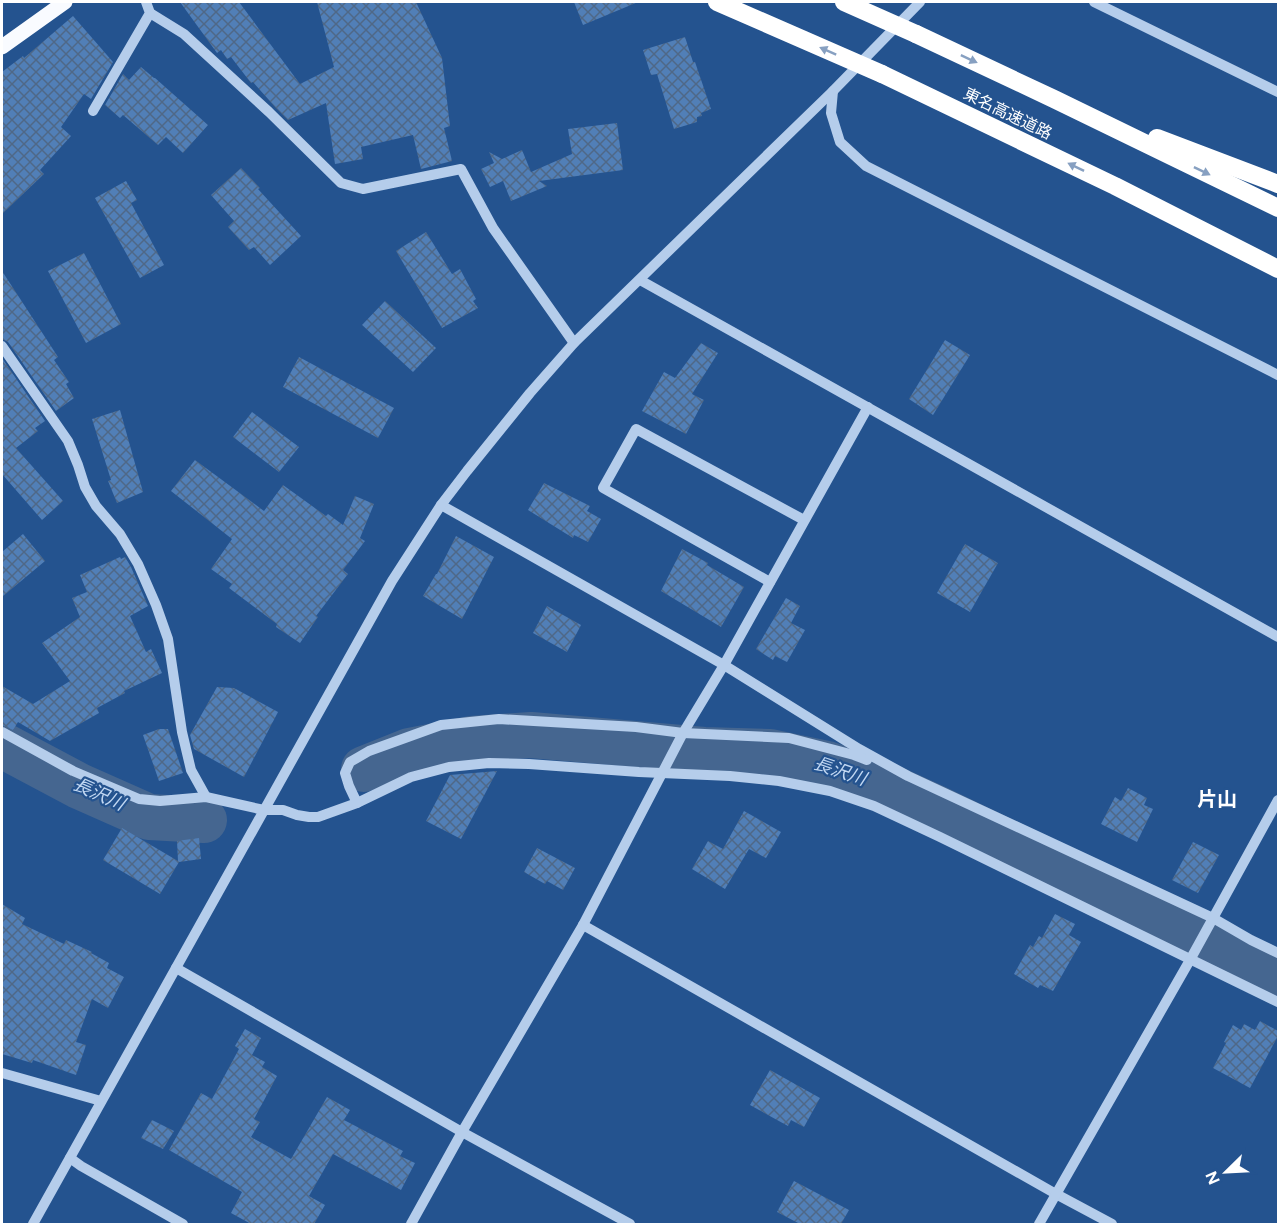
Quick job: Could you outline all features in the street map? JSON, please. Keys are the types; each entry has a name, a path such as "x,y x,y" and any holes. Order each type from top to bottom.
{"highway":[{"name":"東名高速道路","path":"717,2 882,74 1115,186 1278,269"},
{"name":"東名高速道路","path":"844,2 1054,99 1278,208"},
{"path":"1054,99 1278,184"},
{"path":"1115,186 1278,279"}],"main road":[{"path":"2,47 65,2"}],"street":[{"path":"146,2 150,14 184,34 269,112 341,183 363,189 461,169 493,228 574,343"},
{"path":"33,1224 392,581 441,505 493,438 574,343 833,92 921,2"},
{"path":"1094,2 1278,92"},
{"path":"93,111 150,14"},
{"path":"833,92 831,113 840,142 866,166 1278,375"},
{"path":"640,280 1278,637"},
{"path":"2,346 68,441 85,487 96,506 120,534 138,564 156,604 168,639 182,732 191,770 206,797"},
{"path":"411,1224 583,925 683,733 867,407"},
{"path":"770,582 603,488 636,429 804,520"},
{"path":"441,505 724,664 859,749 908,776 1278,953"},
{"path":"357,803 345,773 350,762 369,750 441,725 499,719 636,727 683,733 789,738 854,755 908,776"},
{"path":"2,732 73,771 139,800 160,801 206,797 264,810 283,810 297,815 318,816 357,803 411,777 449,767 489,763 730,776 779,781 830,791 874,806 951,842 1192,957 1278,1002"},
{"path":"1039,1224 1192,957 1278,800"},
{"path":"583,925 1112,1224"},
{"path":"176,968 462,1132 630,1224"},
{"path":"2,1073 101,1101"},
{"path":"70,1158 183,1224"}],"building":[{"path":"180,2 239,2 300,84 334,67 317,2 416,2 442,58 450,126 444,128 452,161 421,169 413,135 361,147 363,159 335,164 326,103 288,120 253,82 251,83 231,57 227,59 221,50 217,53"},
{"path":"574,2 638,2 583,25"},
{"path":"73,16 113,62 91,99 84,94 61,127 71,136 40,170 44,174 2,214 2,72 23,56 24,58"},
{"path":"685,37 711,109 701,113 702,116 697,117 697,122 674,129 657,74 651,75 643,50"},
{"path":"141,67 208,125 183,153 166,137 158,145 123,115 120,118 105,105 123,74 129,80"},
{"path":"617,123 623,170 539,181 547,186 511,201 503,181 490,187 481,169 494,163 489,152 502,159 522,150 531,172 572,154 568,129"},
{"path":"241,168 301,236 270,265 254,247 249,250 228,227 234,221 211,195"},
{"path":"126,181 137,200 131,203 164,265 140,278 95,198"},
{"path":"426,232 452,274 460,269 476,299 473,301 478,308 442,328 396,251"},
{"path":"84,253 121,324 86,343 48,271"},
{"path":"2,271 58,357 54,360 69,382 66,384 74,398 56,411 8,342 2,339"},
{"path":"385,301 436,348 413,372 362,325"},
{"path":"945,340 970,355 933,415 909,399"},
{"path":"701,343 718,353 692,394 704,400 686,434 642,411 664,372 675,378"},
{"path":"299,357 394,408 378,438 283,387"},
{"path":"2,358 45,421 35,428 38,431 16,448 63,501 42,520 2,474"},
{"path":"120,410 143,492 117,503 108,481 111,480 92,419"},
{"path":"252,412 299,447 279,472 233,437"},
{"path":"195,460 264,511 283,485 326,516 328,514 343,525 355,496 374,504 360,538 365,541 343,570 348,574 316,616 318,617 300,643 276,627 277,624 229,588 232,584 211,569 232,539 171,491"},
{"path":"544,483 590,506 587,511 601,519 588,542 574,535 573,538 528,510"},
{"path":"23,534 45,561 2,597 2,552"},
{"path":"456,536 494,557 462,619 423,596"},
{"path":"965,544 998,563 970,612 937,593"},
{"path":"682,549 744,587 721,627 661,591"},
{"path":"120,557 121,559 125,557 131,567 148,606 130,616 146,652 151,649 162,673 124,691 125,693 97,708 99,713 50,741 18,722 13,730 2,725 2,686 33,704 70,681 42,643 80,617 72,598 87,592 80,575"},
{"path":"786,598 800,606 791,623 805,630 787,662 775,656 773,660 756,649"},
{"path":"547,606 581,625 567,652 533,633"},
{"path":"217,687 234,688 278,712 244,777 194,749 190,735"},
{"path":"159,729 168,729 183,773 159,781 143,735"},
{"path":"497,771 461,839 426,821 450,775"},
{"path":"1128,788 1147,798 1144,805 1153,809 1137,842 1101,824 1115,797 1121,801"},
{"path":"744,811 781,832 766,858 749,849 725,889 692,869 708,841 723,849"},
{"path":"122,828 178,861 177,841 199,838 201,859 179,862 160,894 103,860"},
{"path":"1193,842 1219,855 1198,893 1172,880"},
{"path":"537,848 575,868 563,890 547,881 545,884 524,872"},
{"path":"2,904 25,918 22,924 64,944 66,940 92,952 109,963 107,968 124,977 108,1008 92,999 76,1042 86,1045 76,1075 33,1060 32,1063 2,1054"},
{"path":"1055,914 1075,924 1069,935 1081,942 1053,991 1040,985 1038,988 1014,974 1030,945 1033,947 1039,936 1042,938"},
{"path":"1260,1021 1278,1031 1278,1036 1250,1088 1213,1068 1233,1025 1241,1030 1244,1024 1255,1030"},
{"path":"245,1029 261,1038 252,1055 265,1062 262,1067 277,1076 254,1119 260,1122 251,1137 291,1159 327,1097 350,1110 344,1120 403,1151 400,1156 415,1163 401,1190 333,1154 309,1196 325,1205 314,1224 251,1224 231,1213 242,1192 169,1150 201,1093 212,1099 239,1049 235,1046"},
{"path":"770,1070 820,1098 804,1127 791,1120 788,1126 750,1105"},
{"path":"152,1120 174,1131 163,1149 141,1138"},
{"path":"794,1181 849,1210 841,1224 800,1224 777,1212"}],"waterway":[{"name":"長沢川","path":"364,769 409,751 471,739 531,735 704,750 770,752 827,764 881,783 938,809 1222,946 1278,976"},
{"name":"長沢川","path":"2,745 79,786 149,817 204,820"}],"district":[{"name":"片山","path":"1217,799"}]}
